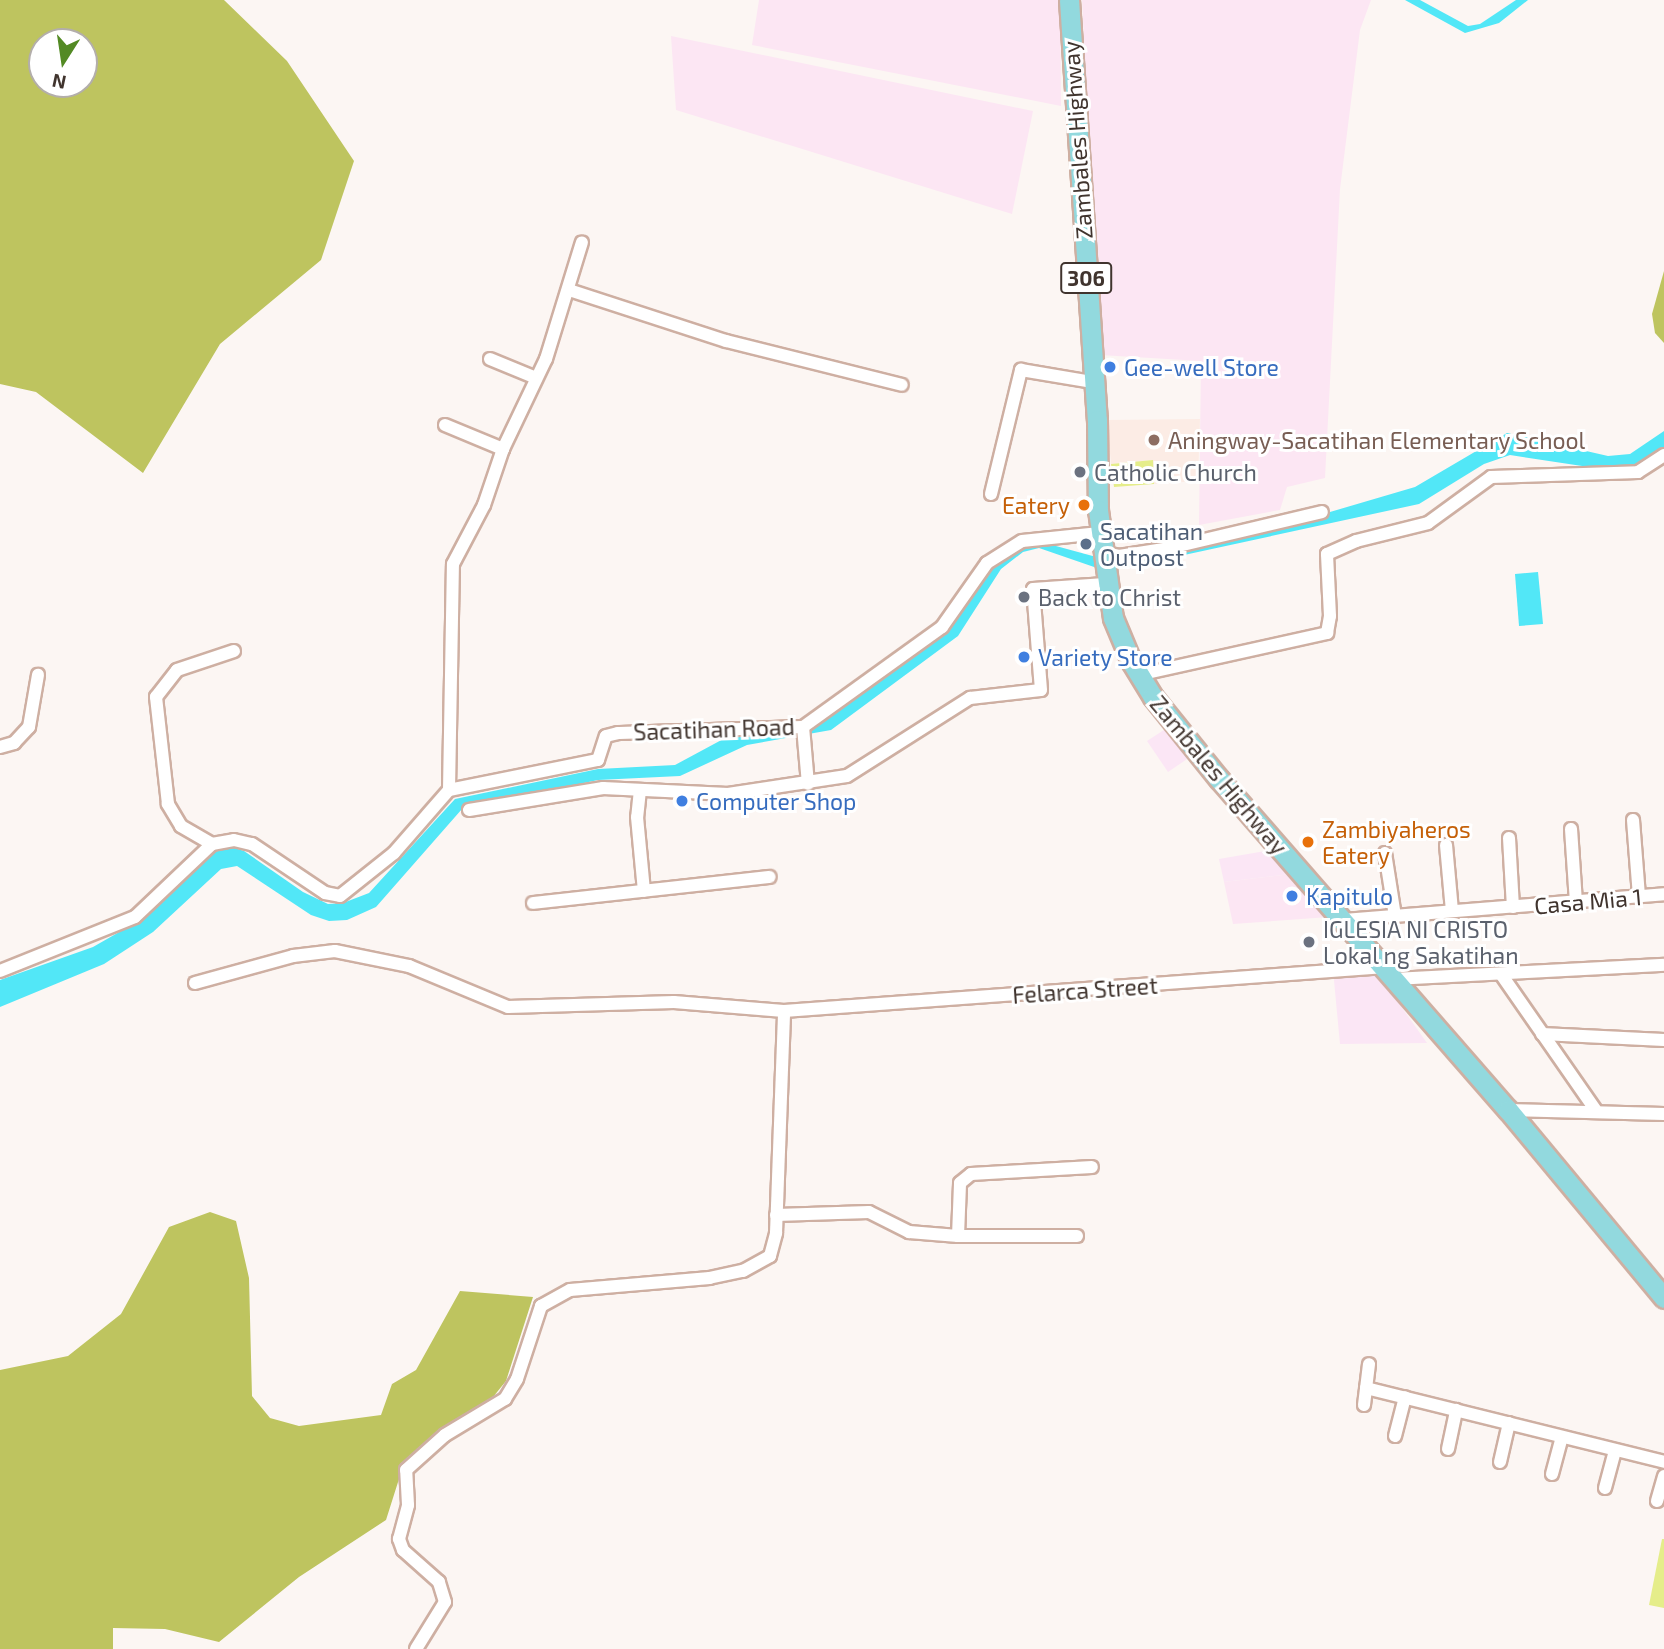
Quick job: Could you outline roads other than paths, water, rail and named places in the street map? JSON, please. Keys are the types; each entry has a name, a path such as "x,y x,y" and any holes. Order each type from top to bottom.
{"main road":[{"name":"Zambales Highway","path":"1069,0 1105,581 1113,618 1138,675 1219,779 1508,1110 1664,1298"}],"street":[{"path":"0,971 135,917 212,844 234,840 252,844 325,893 340,896 394,853 449,790 453,564 484,505 503,449 536,378 569,290 582,242"},
{"path":"569,290 715,338 902,385"},
{"path":"491,359 536,378"},
{"path":"991,494 1021,370 1094,382"},
{"path":"445,425 503,449"},
{"path":"1138,675 1327,633 1330,617 1327,554 1356,541 1428,523 1491,477 1638,472 1664,455"},
{"name":"Sacatihan Road","path":"449,790 598,760 606,736 618,733 803,727 942,627 987,563 1022,541 1102,547 1119,556 1170,548 1322,512"},
{"path":"469,810 603,788 728,794 847,776 970,698 1041,690 1033,589 1105,581"},
{"path":"212,844 181,825 168,804 156,697 177,670 234,652"},
{"path":"0,747 14,743 29,727 38,675"},
{"path":"803,727 808,784"},
{"path":"640,790 637,817 644,891"},
{"path":"1633,820 1639,897"},
{"path":"1571,829 1576,902"},
{"path":"1509,838 1513,907"},
{"path":"1446,845 1452,912"},
{"path":"1385,853 1395,916"},
{"path":"533,903 770,877"},
{"name":"Casa Mia 1","path":"1344,920 1664,894"},
{"name":"Felarca Street","path":"195,983 293,956 335,951 409,965 508,1007 674,1002 784,1011 1390,973 1501,974 1664,965"},
{"path":"1501,974 1595,1110"},
{"path":"416,1649 444,1602 439,1582 403,1550 399,1539 408,1505 406,1470 445,1435 505,1399 517,1379 541,1306 570,1290 709,1279 743,1271 770,1256 776,1215 784,1011"},
{"path":"1542,1034 1664,1040"},
{"path":"1508,1110 1595,1110 1664,1114"},
{"path":"958,1236 960,1183 971,1174 1092,1167"},
{"path":"776,1215 869,1212 909,1232 934,1236 1077,1236"},
{"path":"934,1236 957,1213"},
{"path":"1364,1405 1369,1364"},
{"path":"1366,1388 1664,1462"},
{"path":"1395,1436 1405,1397"},
{"path":"1448,1449 1457,1410"},
{"path":"1500,1462 1509,1423"},
{"path":"1552,1474 1562,1437"},
{"path":"1605,1488 1615,1450"},
{"path":"1657,1501 1664,1476"}],"water":[{"path":"1405,0 1420,0 1468,26 1480,24 1516,0 1528,0 1499,23 1465,33"},
{"path":"1664,431 1664,448 1637,466 1602,469 1510,455 1484,464 1419,504 1124,568 1097,568 1039,548 1023,552 1001,569 958,636 831,730 747,745 680,776 598,780 462,809 376,907 347,920 329,921 311,915 237,866 221,869 153,932 104,964 0,1007 0,980 93,947 142,919 214,852 232,847 244,851 303,892 328,904 343,903 369,893 455,799 598,769 675,765 740,730 813,721 946,631 990,562 1022,544 1045,543 1100,558 1330,512 1415,487 1507,433 1608,456 1630,454"},
{"path":"1538,572 1543,624 1519,626 1515,574"}],"place":[{"name":"Gee-well Store","path":"1110,367"},
{"name":"Aningway-Sacatihan Elementary School","path":"1154,440"},
{"name":"Catholic Church","path":"1080,472"},
{"name":"Eatery","path":"1084,505"},
{"name":"Sacatihan Outpost","path":"1086,544"},
{"name":"Back to Christ","path":"1024,597"},
{"name":"Variety Store","path":"1024,657"},
{"name":"Computer Shop","path":"682,801"},
{"name":"Zambiyaheros Eatery","path":"1308,842"},
{"name":"Kapitulo","path":"1292,896"},
{"name":"IGLESIA NI CRISTO Lokal ng Sakatihan","path":"1309,942"}]}
